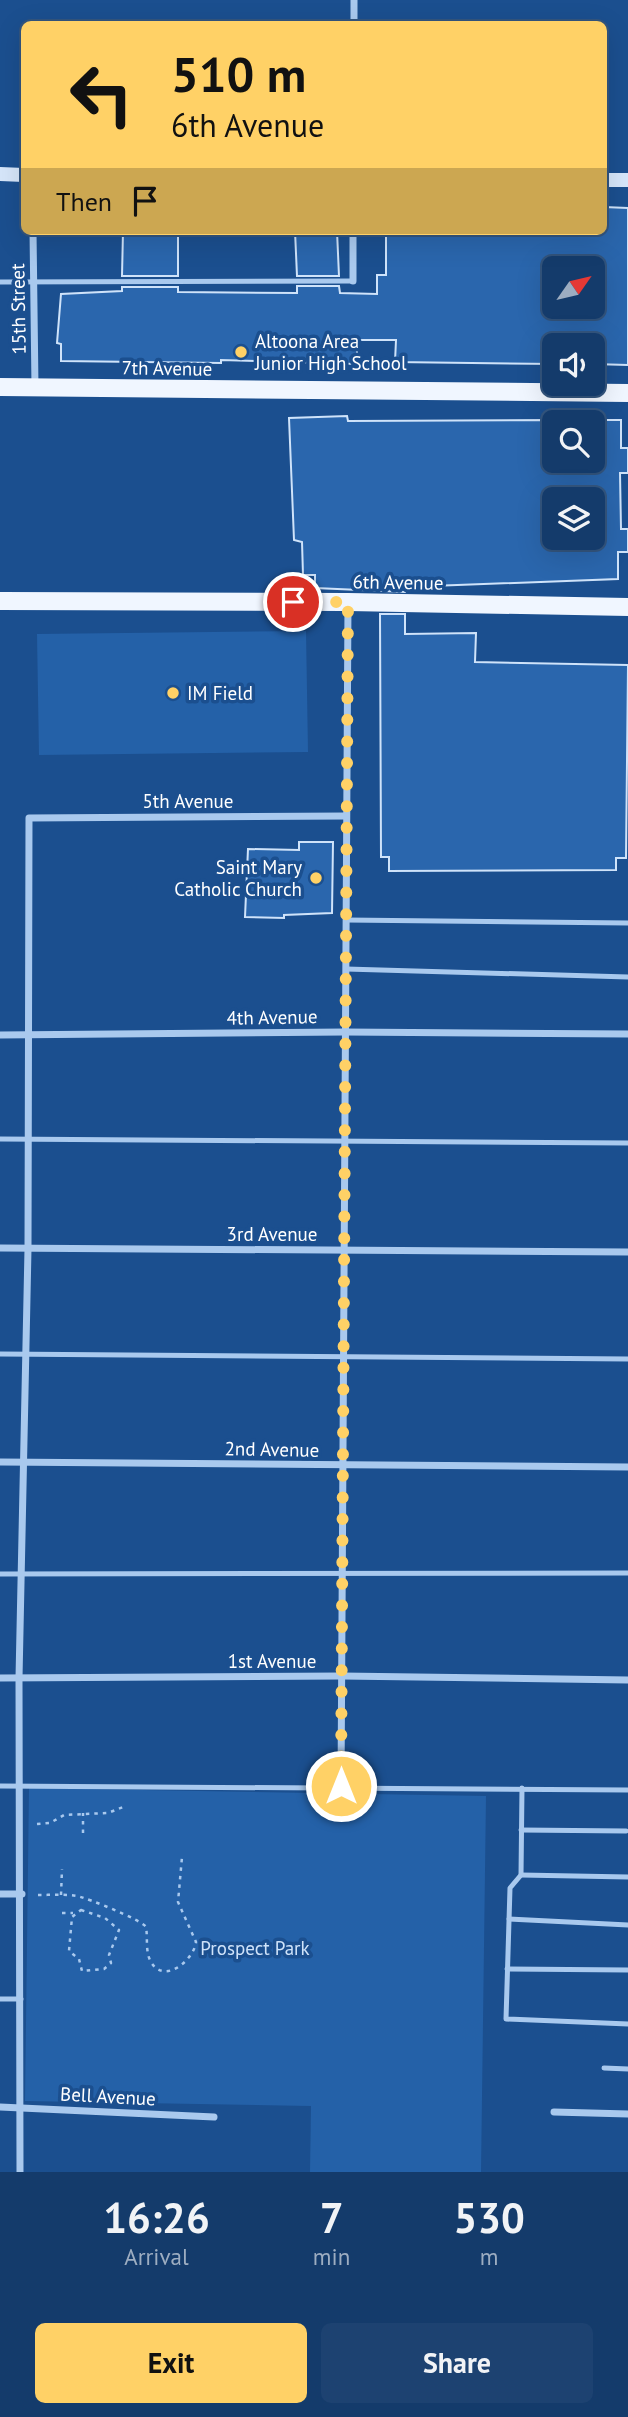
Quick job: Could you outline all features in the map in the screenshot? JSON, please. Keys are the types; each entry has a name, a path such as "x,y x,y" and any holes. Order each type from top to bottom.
{"main road":[{"name":"7th Avenue","path":"0,387 628,393"},
{"name":"6th Avenue","path":"0,601 348,602 628,607"}],"street":[{"path":"354,0 354,21"},
{"path":"0,174 21,175"},
{"path":"607,180 628,180"},
{"name":"15th Street","path":"33,235 34,388"},
{"path":"354,235 354,281"},
{"path":"341,1786 348,602"},
{"name":"5th Avenue","path":"29,1037 29,818 346,816"},
{"name":"4th Avenue","path":"0,1035 29,1037 345,1032 628,1034"},
{"path":"20,2172 22,1894 19,1678 28,1249 29,1037"},
{"name":"3rd Avenue","path":"0,1248 628,1252"},
{"name":"2nd Avenue","path":"0,1462 628,1466"},
{"name":"1st Avenue","path":"0,1678 342,1676 628,1680"},
{"path":"0,1894 22,1894"},
{"name":"Bell Avenue","path":"0,2107 214,2116"},
{"path":"554,2112 628,2114"}],"lane":[{"path":"0,282 354,281"},
{"path":"346,920 628,923"},
{"path":"346,969 628,977"},
{"path":"0,1139 628,1143"},
{"path":"0,1354 628,1359"},
{"path":"0,1574 628,1573"},
{"path":"0,1786 341,1786 628,1790"},
{"path":"522,1788 521,1875 510,1888 506,2019 628,2024"},
{"path":"522,1830 626,1831"},
{"path":"521,1875 628,1877"},
{"path":"509,1919 628,1925"},
{"path":"507,1969 628,1970"},
{"path":"0,1999 22,1999"},
{"path":"604,2068 628,2069"}],"path":[{"path":"37,1824 50,1823 64,1815 108,1813 124,1807"},
{"path":"83,1813 83,1833"},
{"path":"38,1895 80,1896 145,1923 149,1956 157,1968 180,1967 192,1956 196,1942 178,1902 182,1857"},
{"path":"61,1895 62,1869"},
{"path":"55,1895 55,1902"},
{"path":"90,1914 94,1902"},
{"path":"62,1913 80,1910 106,1918 120,1932 108,1955 110,1965 104,1969 93,1968 85,1972 79,1968 79,1959 69,1950 74,1913"}],"green space":[{"name":"IM Field","path":"306,631 308,752 39,755 37,634"},
{"name":"Prospect Park","path":"29,1788 486,1796 481,2172 310,2172 311,2106 25,2101"}],"building":[{"path":"607,207 628,208 628,365 605,364 605,333 542,333 542,364 395,362 396,340 357,340 357,364 221,360 221,363 61,361 61,344 57,343 61,294 122,291 122,287 178,287 178,292 297,293 297,286 339,286 340,293 377,294 377,275 386,275 386,235 607,235"},
{"path":"123,235 178,235 178,276 122,276"},
{"path":"295,235 337,235 339,276 297,276"},
{"path":"347,416 348,421 542,420 542,473 605,473 605,420 621,420 621,448 628,448 628,473 620,473 621,529 628,529 628,552 618,552 618,579 405,587 405,592 315,588 315,575 303,575 302,542 294,540 289,418"},
{"path":"380,614 405,614 405,634 476,633 475,662 628,665 626,858 616,858 616,870 389,871 389,857 381,857"},
{"path":"299,842 333,842 332,913 284,915 284,918 245,917 248,849 299,850"}],"place":[{"name":"Altoona Area Junior High School","path":"241,352"},
{"name":"IM Field","path":"173,693"},
{"name":"Saint Mary Catholic Church","path":"316,878"}],"route":[{"path":"293,602 348,602 341,1786"}]}
